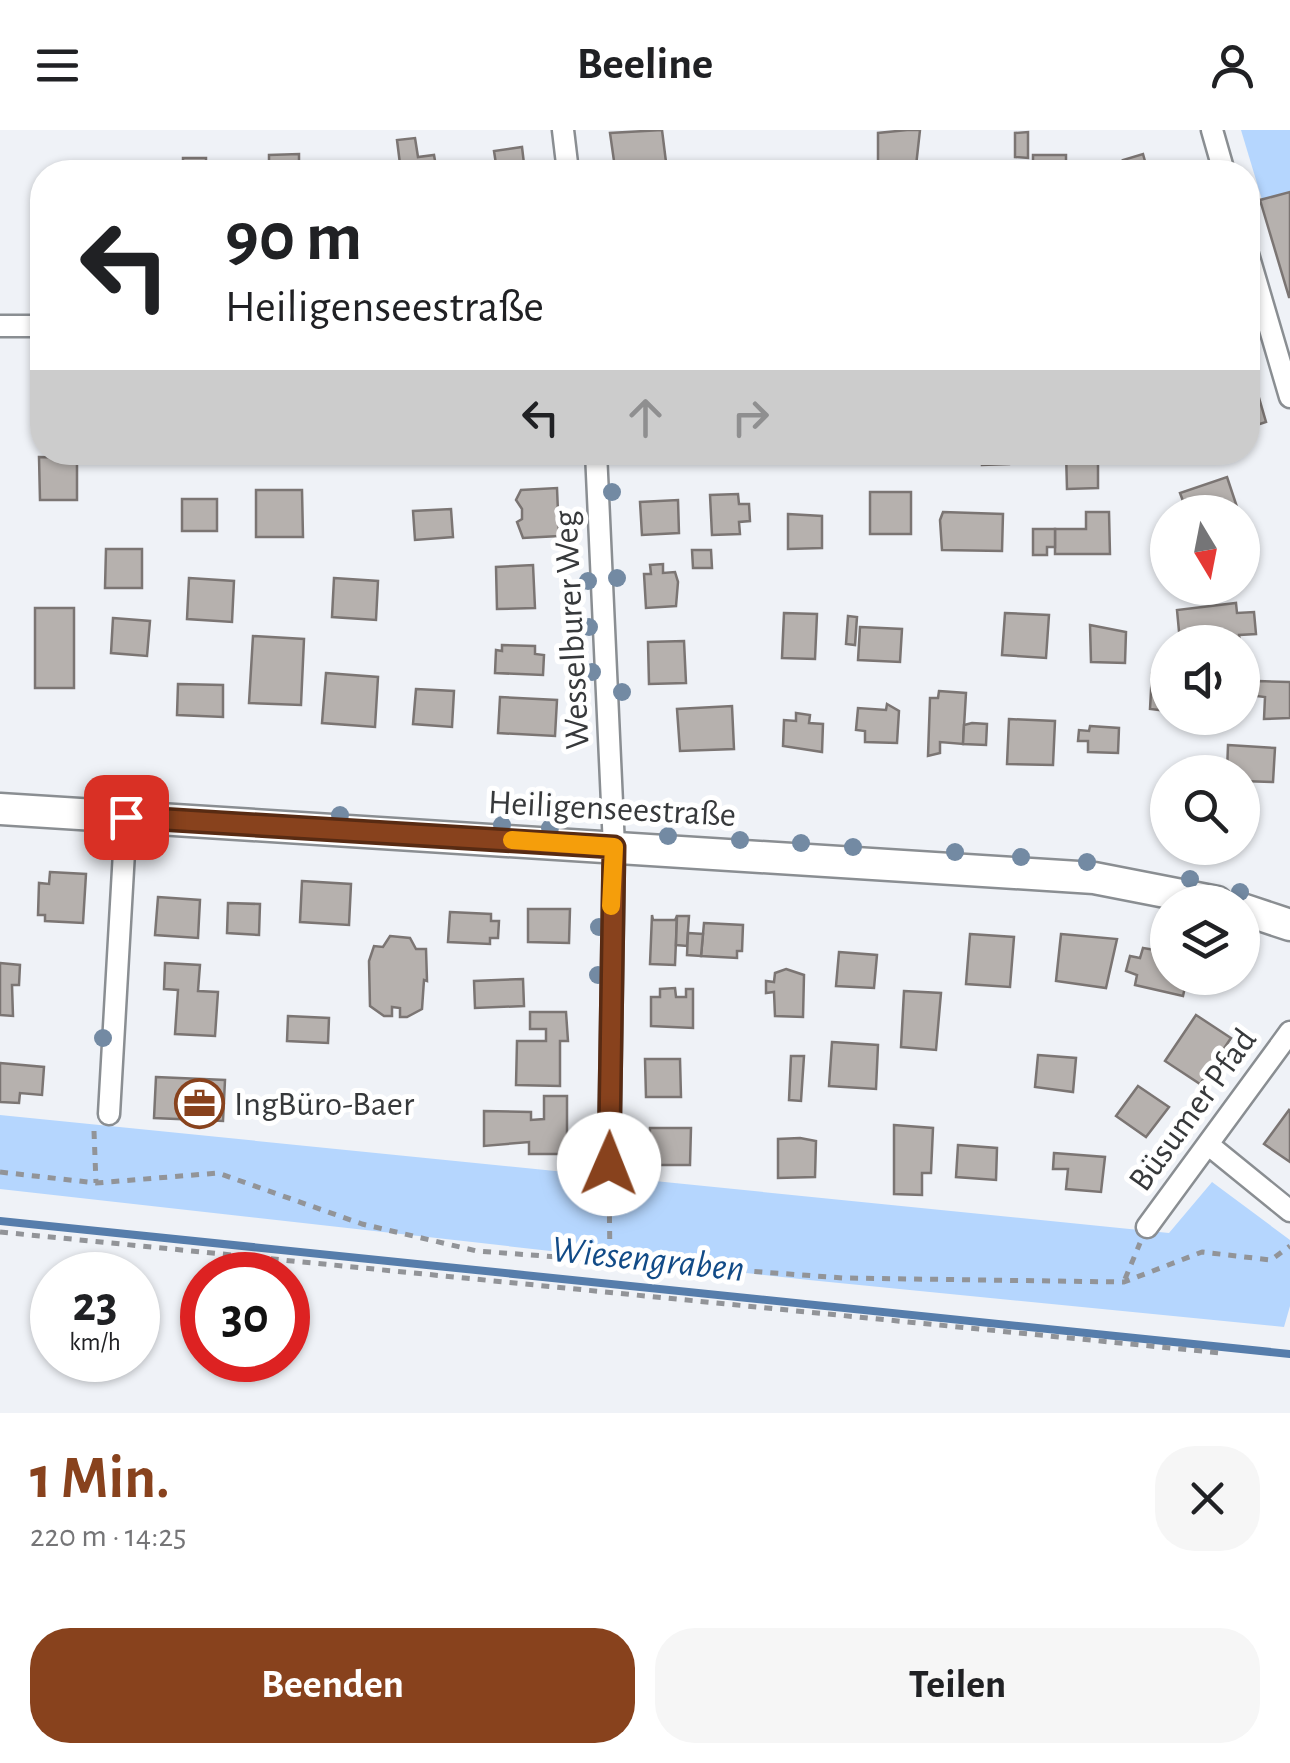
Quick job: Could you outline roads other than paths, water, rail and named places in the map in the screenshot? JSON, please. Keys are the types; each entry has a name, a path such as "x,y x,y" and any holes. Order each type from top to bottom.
{"main road":[{"name":"Heiligenseestraße","path":"0,809 1094,878 1150,889"},
{"path":"1260,915 1290,925"}],"street":[{"path":"563,130 567,160"},
{"path":"1212,130 1221,160"},
{"path":"0,326 30,326"},
{"path":"1260,327 1290,397"},
{"name":"Wesselburer Weg","path":"597,465 614,847 609,1164"},
{"path":"109,1114 126,817"},
{"name":"Büsumer Pfad","path":"1147,1226 1210,1146 1290,1032"},
{"path":"1210,1146 1290,1211"}],"waterway":[{"name":"Wiesengraben","path":"0,1221 1290,1354"}],"place":[{"name":"IngBüro-Baer","path":"199,1104"}]}
